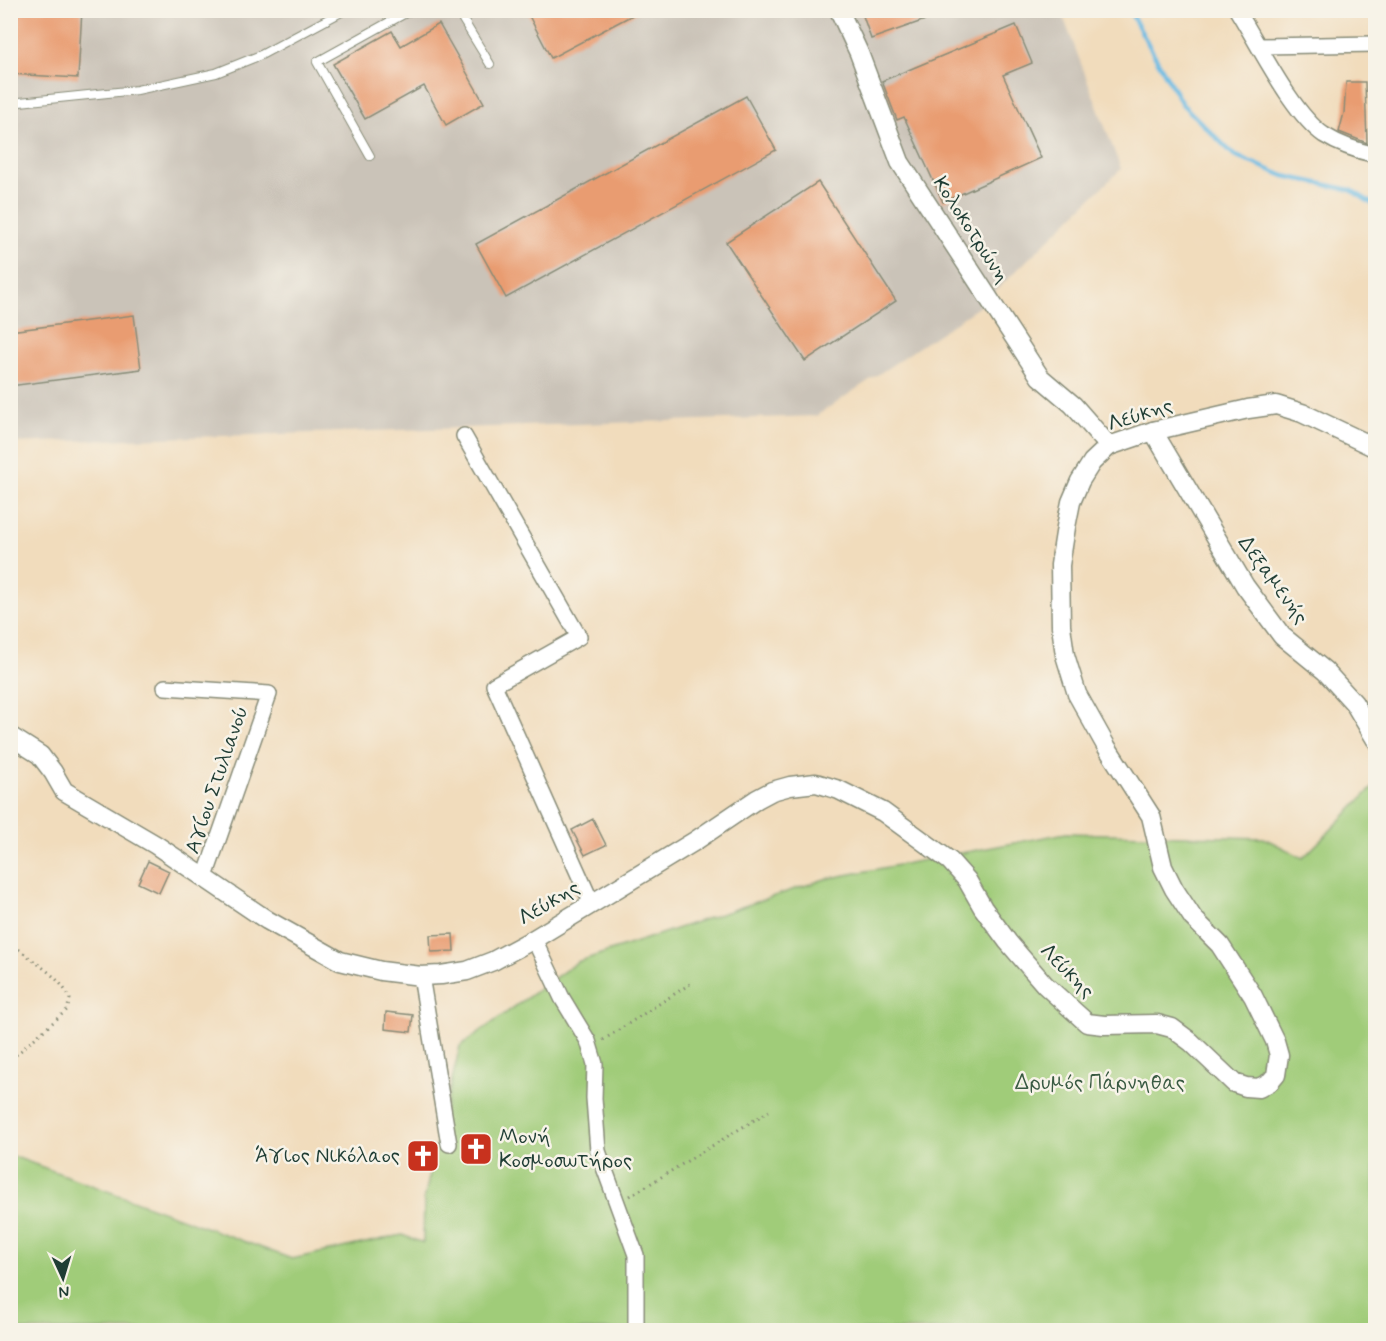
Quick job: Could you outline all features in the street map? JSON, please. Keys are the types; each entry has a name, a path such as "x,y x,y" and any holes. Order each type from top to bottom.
{"street":[{"name":"Κολοκοτρώνη","path":"839,10 859,53 900,162 1040,377 1073,405 1109,446"},
{"path":"1238,10 1292,100 1305,116 1324,135 1350,148 1376,155"},
{"path":"1260,46 1376,44"},
{"name":"Λεύκης","path":"10,736 40,755 64,791 126,826 267,920 340,961 363,968 421,976 467,971 492,961 592,904 765,795 790,786 816,783 839,790 884,812 950,861 967,880 983,908 1015,951 1045,985 1087,1023 1157,1024 1172,1028 1191,1042 1234,1083 1259,1088 1270,1082 1276,1075 1279,1055 1275,1041 1253,996 1220,945 1193,918 1174,889 1163,867 1151,816 1106,746 1077,694 1065,656 1061,627 1060,566 1066,526 1071,502 1092,462 1109,446 1154,431 1248,409 1276,405 1302,413 1376,448"},
{"name":"Δεξαμενής","path":"1154,431 1245,586 1282,636 1325,671 1354,703 1376,740"},
{"path":"464,436 579,637 494,685 592,904"},
{"name":"Αγίου Στυλιανού","path":"165,687 269,694 205,877"},
{"path":"534,939 562,998 588,1041 595,1064 594,1098 598,1151 636,1255 636,1330"},
{"path":"421,976 449,1144"}],"lane":[{"path":"10,103 137,90 216,73 261,55 345,10"},
{"path":"370,156 318,62 411,10"},
{"path":"457,10 490,64"}],"path":[{"path":"10,941 50,972 65,987 70,999 67,1010 10,1060"},
{"path":"590,1048 690,984"},
{"path":"616,1204 770,1111"}],"shaded area":[{"path":"10,11 1061,11 1121,169 980,306 816,416 11,443"}],"green space":[{"name":"Δρυμός Πάρνηθας","path":"1375,785 1375,1330 11,1330 10,1155 292,1259 402,1235 423,1243 424,1199 460,1046 577,962 825,879 1066,833 1264,838 1303,858"}],"building":[{"path":"10,10 82,10 78,78 10,74"},
{"path":"526,10 642,10 551,58"},
{"path":"861,10 948,10 948,12 871,39"},
{"path":"439,24 484,103 446,125 424,86 365,119 333,64 392,31 401,46"},
{"path":"1016,25 1032,63 1003,75 1041,158 943,202 904,117 897,120 882,81"},
{"path":"1346,82 1365,82 1367,143 1339,132 1344,113"},
{"path":"746,96 776,150 506,298 476,244"},
{"path":"818,182 896,301 805,361 726,242"},
{"path":"134,315 141,369 10,386 10,331"},
{"path":"593,819 606,845 585,855 572,830"},
{"path":"148,861 169,871 159,893 138,883"},
{"path":"453,934 454,951 431,952 430,935"},
{"path":"386,1012 413,1015 411,1032 385,1029"}],"waterway":[{"path":"1129,10 1182,104 1234,155 1284,176 1351,190 1376,206"}],"place":[{"name":"Μονή Κοσμοσωτήρος","path":"476,1149"},
{"name":"Άγιος Νικόλαος","path":"423,1156"}]}
